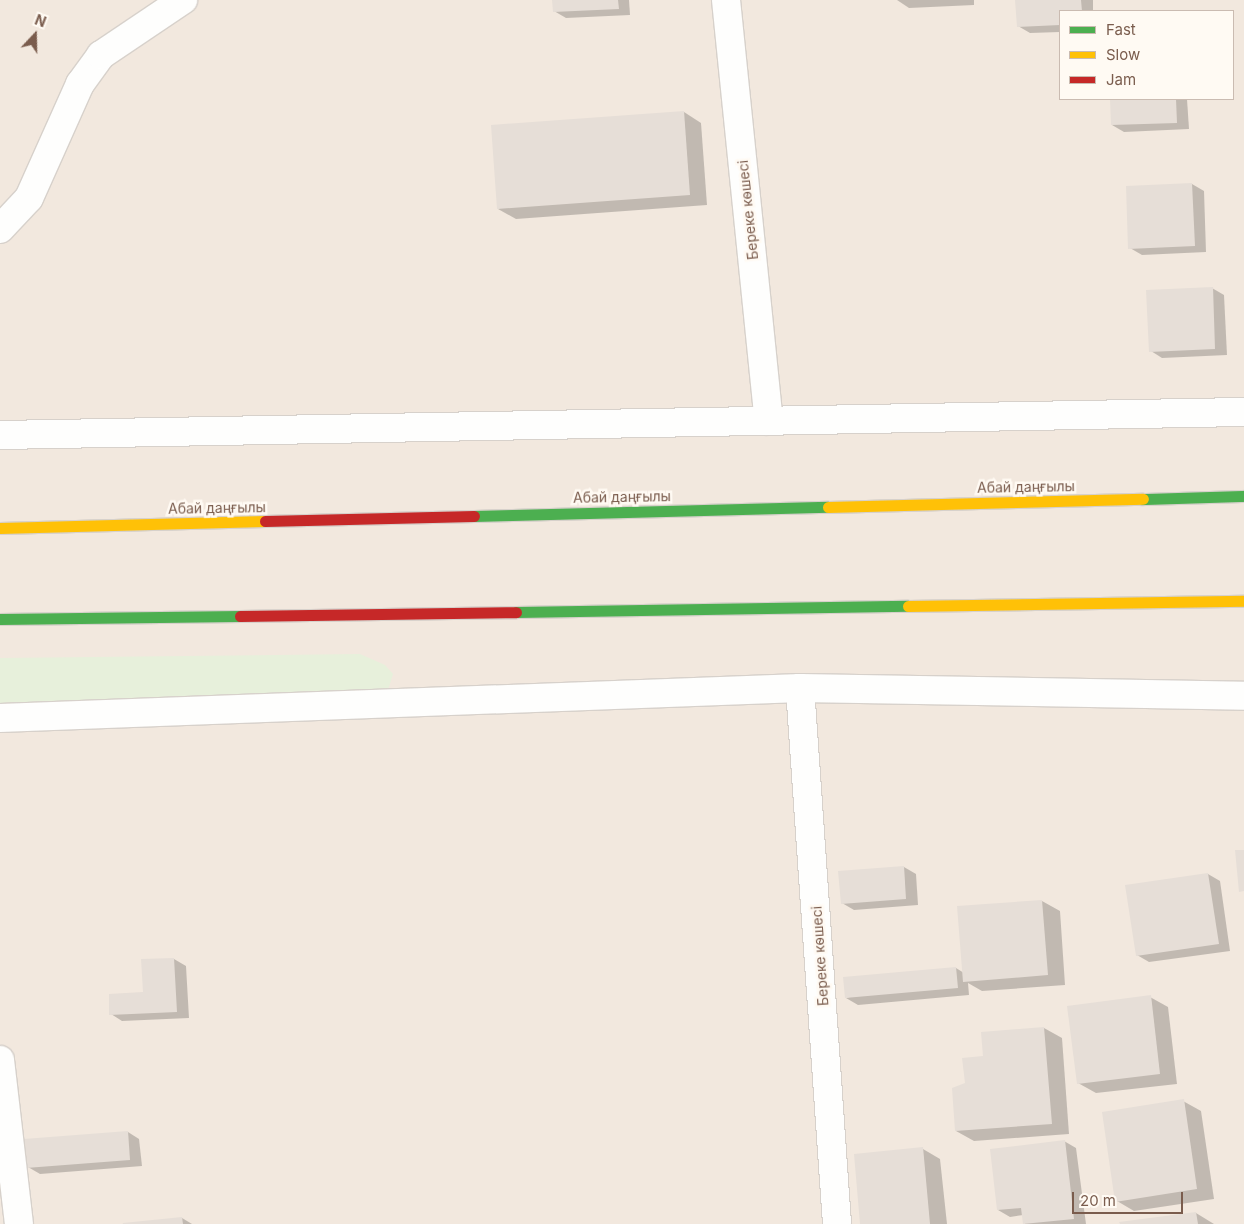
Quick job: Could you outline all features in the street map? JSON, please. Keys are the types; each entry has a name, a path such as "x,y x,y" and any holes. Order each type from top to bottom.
{"main road":[{"name":"Абай даңғылы","path":"0,528 1244,496"},
{"path":"0,619 1244,601"}],"street":[{"path":"0,229 29,198 80,84 101,55 183,0"},
{"name":"Береке көшесі","path":"726,0 769,421"},
{"path":"0,435 1244,412"},
{"path":"0,718 800,688 1244,696"},
{"name":"Береке көшесі","path":"800,688 837,1224"},
{"path":"0,1060 18,1224"}],"shaded area":[{"path":"0,0 1244,0 1244,1224 0,1224"}],"green space":[{"path":"360,654 385,665 393,674 389,687 383,695 0,703 0,658"}],"building":[{"path":"552,0 618,0 619,9 553,12"},
{"path":"1015,0 1081,0 1082,10 1059,10 1059,25 1017,27"},
{"path":"1110,100 1176,100 1177,123 1111,125"},
{"path":"684,111 690,195 497,209 491,125"},
{"path":"1192,183 1195,246 1128,249 1126,186"},
{"path":"1213,287 1215,349 1149,352 1146,290"},
{"path":"1235,850 1244,850 1244,891 1239,892"},
{"path":"904,866 906,899 841,904 838,871"},
{"path":"1208,873 1219,944 1136,956 1125,885"},
{"path":"1042,900 1048,975 963,982 957,906"},
{"path":"174,958 177,1012 109,1015 109,994 143,992 141,959"},
{"path":"956,967 958,988 845,998 843,977"},
{"path":"1151,995 1160,1074 1077,1084 1067,1006"},
{"path":"1044,1027 1052,1124 955,1131 952,1088 965,1083 962,1058 983,1056 981,1032"},
{"path":"1184,1099 1197,1189 1115,1202 1102,1112"},
{"path":"128,1131 130,1160 26,1168 24,1139"},
{"path":"1065,1140 1074,1219 1023,1224 1021,1208 997,1210 990,1149"},
{"path":"923,1147 930,1224 860,1224 854,1154"},
{"path":"1196,1212 1198,1224 1120,1224 1119,1222"},
{"path":"182,1217 183,1224 123,1224 123,1223"}],"traffic: fast":[{"path":"1143,499 1244,496"},
{"path":"474,516 828,507"},
{"path":"516,612 908,606"},
{"path":"0,619 240,616"}],"traffic: slow":[{"path":"828,507 1143,499"},
{"path":"0,528 265,521"},
{"path":"908,606 1244,601"}],"traffic: jam":[{"path":"265,521 474,516"},
{"path":"240,616 516,612"}]}
